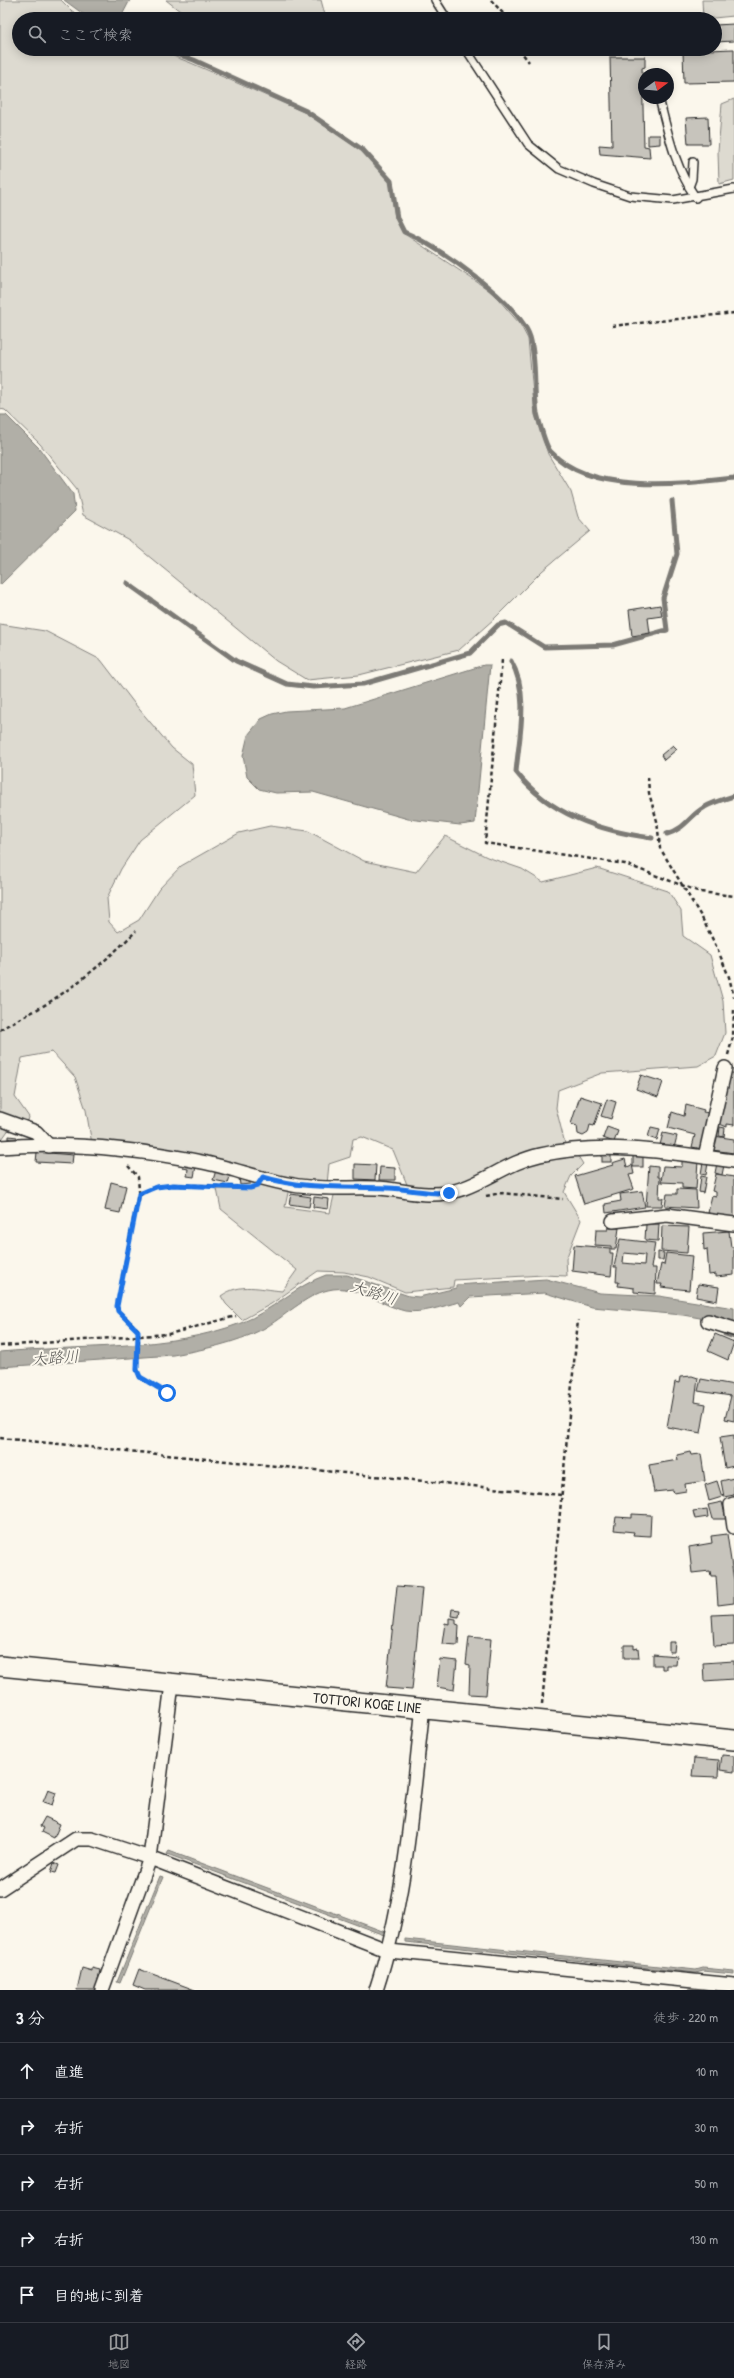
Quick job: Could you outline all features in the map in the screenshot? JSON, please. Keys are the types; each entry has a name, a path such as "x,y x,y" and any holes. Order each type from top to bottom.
{"main road":[{"name":"TOTTORI KOGE LINE","path":"0,1666 172,1684 423,1707 734,1740"}],"street":[{"path":"705,1157 725,1068"},
{"path":"0,1119 36,1132 49,1146"},
{"path":"0,1147 49,1146 154,1153 209,1163 285,1184 308,1187 397,1189 428,1194 449,1193 473,1186 510,1165 539,1155 554,1153 601,1148 652,1149 734,1161"},
{"path":"613,1221 667,1215 734,1224"},
{"path":"708,1321 734,1329"},
{"path":"734,1504 731,1505 734,1527"},
{"path":"102,1990 150,1858 172,1684"},
{"path":"376,1990 389,1951 405,1869 423,1707"},
{"path":"0,1889 76,1839 92,1839 150,1858 389,1951 734,1985"}],"lane":[{"path":"435,0 443,12"},
{"path":"471,56 528,144 559,169 594,184 630,196 673,200 696,198 734,190"},
{"path":"661,104 670,141 680,171 696,198"},
{"path":"689,187 692,179 693,162"}],"path":[{"path":"491,0 502,12"},
{"path":"524,56 529,62"},
{"path":"612,326 734,313"},
{"path":"502,660 485,843 625,864 700,892 734,896"},
{"path":"648,777 649,793 657,821 660,848 705,924 729,977 734,997"},
{"path":"0,1030 19,1017 47,1004 97,969 136,931"},
{"path":"725,1068 733,1037 734,1010"},
{"path":"108,1149 126,1163 138,1177 139,1194 117,1306 118,1311 138,1331 137,1370 140,1377 167,1393"},
{"path":"139,1194 156,1187 173,1185 250,1188 257,1186 263,1177"},
{"path":"0,1346 169,1334 236,1316"},
{"path":"540,1720 578,1320"},
{"path":"0,1438 561,1495"}],"shaded area":[{"path":"0,0 61,0 74,12 12,12 12,56 173,56 306,113 363,152 390,182 395,218 403,233 492,292 520,324 528,339 535,415 548,454 571,492 578,517 590,531 542,571 495,618 459,650 359,675 307,680 276,661 129,540 83,515 77,489 40,444 5,410 0,409"},
{"path":"166,0 321,0 324,12 182,12"},
{"path":"702,0 734,0 734,16 722,17 722,12 703,12"},
{"path":"734,99 734,180 719,184 718,151 722,104"},
{"path":"0,624 45,631 101,660 134,703 172,748 192,764 195,795 140,840 121,869 107,898 109,922 118,932 139,920 159,889 181,866 239,833 270,826 308,831 364,861 416,872 445,836 487,857 522,869 543,882 597,868 668,891 681,911 683,936 710,955 723,1001 725,1033 716,1056 698,1066 602,1073 558,1090 556,1108 566,1148 499,1167 444,1190 408,1187 393,1150 362,1137 353,1139 350,1157 329,1164 327,1184 319,1185 92,1144 86,1110 75,1077 52,1052 22,1058 15,1097 29,1117 27,1125 0,1115"},
{"path":"0,1121 12,1125 0,1142"},
{"path":"576,1153 583,1164 571,1176 564,1192 581,1220 566,1259 567,1276 543,1275 454,1280 453,1287 405,1292 369,1277 344,1272 318,1271 271,1304 242,1320 226,1304 221,1296 235,1289 243,1288 282,1291 297,1270 221,1209 217,1189 252,1188 262,1184 289,1188 285,1207 330,1213 335,1191 422,1197 515,1166"}],"water":[{"path":"64,0 130,0 124,12 80,12"},
{"path":"0,415 6,415 39,448 73,494 75,511 0,585"},
{"path":"484,665 490,665 475,823 460,825 408,819 313,792 276,793 259,789 247,777 243,756 248,735 261,719 272,714 286,711 345,708"},
{"name":"大路川","path":"326,1275 347,1275 409,1296 419,1297 456,1288 456,1285 546,1279 600,1293 659,1296 734,1308 734,1324 683,1315 592,1307 545,1293 470,1297 461,1306 459,1302 432,1309 412,1312 396,1308 358,1292 348,1289 338,1289 328,1290 311,1297 271,1324 253,1334 207,1348 173,1355 0,1367 0,1352 153,1343 213,1332 252,1318 304,1285"},
{"path":"169,1851 385,1932 384,1935 167,1854"},
{"path":"160,1876 163,1877 120,1983 117,1982"},
{"path":"405,1939 696,1970 703,1968 734,1971 734,1974 703,1971 696,1973 405,1942"}],"building":[{"path":"734,24 734,41 722,42 722,25"},
{"path":"722,49 734,49 734,82 684,83 683,56 722,56"},
{"path":"610,57 645,57 645,67 638,68 638,104 643,104 644,146 649,147 650,158 600,154 599,145 612,146"},
{"path":"708,117 709,144 688,144 686,118"},
{"path":"648,135 660,135 660,144 648,145"},
{"path":"660,605 662,616 648,618 650,633 632,636 629,610"},
{"path":"673,745 677,749 664,760 661,755"},
{"path":"729,1073 734,1073 734,1125 727,1124 727,1127 717,1123"},
{"path":"641,1075 663,1082 658,1097 636,1089"},
{"path":"580,1096 602,1103 594,1126 590,1125 588,1133 583,1136 578,1134 577,1126 571,1124"},
{"path":"607,1099 616,1102 611,1119 601,1116"},
{"path":"686,1105 709,1113 702,1149 692,1147 695,1135 668,1128 672,1112 684,1116"},
{"path":"607,1127 618,1131 614,1142 603,1138"},
{"path":"651,1127 660,1129 657,1140 648,1137"},
{"path":"720,1127 725,1128 724,1137 719,1136"},
{"path":"663,1133 677,1136 674,1148 660,1145"},
{"path":"9,1136 17,1137 17,1139 9,1139"},
{"path":"714,1136 734,1139 734,1153 712,1150"},
{"path":"37,1152 73,1155 72,1164 36,1162"},
{"path":"633,1153 643,1153 643,1167 633,1167"},
{"path":"602,1155 611,1155 611,1162 602,1162"},
{"path":"625,1159 627,1167 632,1165 634,1174 629,1175 634,1189 584,1204 575,1176 613,1165 612,1163"},
{"path":"682,1160 698,1161 696,1189 682,1188 682,1183 661,1182 663,1166 682,1167"},
{"path":"703,1162 708,1163 706,1175 701,1174"},
{"path":"717,1163 724,1165 722,1175 715,1173"},
{"path":"183,1164 196,1166 194,1177 187,1176 188,1169 183,1168"},
{"path":"355,1164 376,1165 375,1180 355,1179"},
{"path":"649,1166 658,1167 658,1177 660,1177 659,1198 663,1198 662,1206 646,1206"},
{"path":"380,1167 395,1168 395,1180 379,1180"},
{"path":"216,1170 231,1173 228,1183 213,1180"},
{"path":"716,1174 734,1177 734,1218 708,1213 712,1195 716,1196 716,1192 712,1191"},
{"path":"701,1176 706,1177 703,1193 699,1192"},
{"path":"239,1178 250,1178 250,1184 240,1185"},
{"path":"111,1182 126,1186 120,1213 105,1210"},
{"path":"677,1189 696,1190 697,1208 665,1206 667,1194 677,1194"},
{"path":"642,1191 645,1207 606,1213 605,1204 621,1201 620,1194"},
{"path":"291,1194 311,1197 309,1207 289,1204"},
{"path":"314,1197 329,1199 328,1209 313,1207"},
{"path":"646,1224 659,1224 658,1241 645,1240"},
{"path":"662,1226 689,1227 687,1253 661,1251"},
{"path":"608,1228 619,1228 616,1249 611,1249 611,1246 595,1245 596,1230 608,1230"},
{"path":"729,1231 731,1247 734,1247 734,1275 716,1277 716,1274 709,1275 707,1249 704,1250 703,1233"},
{"path":"620,1239 655,1243 651,1268 656,1268 655,1294 634,1292 634,1288 618,1286 619,1282 616,1282 617,1267 614,1267","holes":["624,1253 645,1255 644,1265 623,1263"]},
{"path":"574,1245 610,1248 610,1253 613,1253 611,1276 572,1271"},
{"path":"658,1252 664,1253 663,1260 658,1260"},
{"path":"666,1253 692,1256 689,1290 661,1287 662,1284 657,1284 661,1264 664,1265"},
{"path":"698,1284 719,1287 717,1301 696,1297"},
{"path":"715,1334 734,1342 728,1360 708,1351"},
{"path":"692,1376 698,1378 695,1402 706,1404 701,1433 667,1427 675,1382 679,1383 680,1377"},
{"path":"701,1379 734,1385 734,1421 725,1419 731,1396 698,1391"},
{"path":"734,1435 734,1466 725,1468 720,1437"},
{"path":"690,1452 691,1455 701,1454 705,1481 685,1484 686,1491 674,1493 673,1490 654,1492 649,1465 678,1460 677,1455"},
{"path":"734,1478 734,1495 724,1497 721,1481"},
{"path":"717,1481 722,1497 709,1501 705,1485"},
{"path":"722,1502 726,1519 712,1519 708,1505"},
{"path":"707,1509 708,1517 695,1519 693,1511"},
{"path":"632,1514 651,1515 650,1536 633,1535 634,1532 614,1530 616,1517 632,1518"},
{"path":"727,1534 734,1581 734,1603 718,1605 716,1576 711,1576 710,1571 692,1573 689,1547 712,1543 711,1536"},
{"path":"397,1586 422,1588 412,1690 386,1688"},
{"path":"452,1609 460,1610 459,1617 451,1616"},
{"path":"734,1614 734,1645 714,1646 712,1615"},
{"path":"449,1618 456,1619 456,1624 459,1625 458,1645 442,1644 445,1623 449,1624"},
{"path":"469,1637 491,1639 486,1695 469,1694 470,1665 466,1664"},
{"path":"669,1642 675,1642 674,1652 669,1652"},
{"path":"624,1645 634,1645 634,1649 638,1648 639,1658 624,1658"},
{"path":"653,1654 677,1656 676,1665 666,1665 666,1669 662,1669 662,1665 653,1665"},
{"path":"440,1659 457,1661 454,1690 437,1687"},
{"path":"734,1661 734,1679 704,1681 703,1663"},
{"path":"722,1755 734,1756 734,1772 720,1770"},
{"path":"694,1758 719,1760 718,1777 692,1776"},
{"path":"48,1790 56,1793 52,1805 43,1802"},
{"path":"45,1817 60,1824 54,1838 42,1832 44,1828 40,1826"},
{"path":"54,1863 59,1865 56,1873 51,1872"},
{"path":"82,1968 92,1971 92,1968 100,1970 96,1990 77,1990"},
{"path":"139,1969 195,1990 145,1990 133,1985"}],"waterway":[{"path":"183,56 306,111 363,150 391,181 397,218 404,232 436,249 475,277 494,292 523,323 530,337 532,346 537,413 543,434 551,452 568,466 589,475 613,481 638,483 689,483 734,478"},
{"path":"127,583 236,661 287,684 313,687 363,684 470,653 498,625 506,623 544,647 613,645 667,630 663,598 677,554 672,501"},
{"path":"511,661 517,674 522,701 521,730 516,772 529,787 560,810 577,818 614,831 652,838"},
{"path":"667,834 678,829 708,805 734,796"},
{"path":"725,1334 734,1337"}],"route":[{"path":"167,1393 140,1377 137,1370 139,1341 138,1331 118,1311 117,1306 139,1194 156,1187 173,1185 250,1188 257,1186 263,1177 285,1184 318,1188 374,1188 397,1189 428,1194 449,1193"}]}
